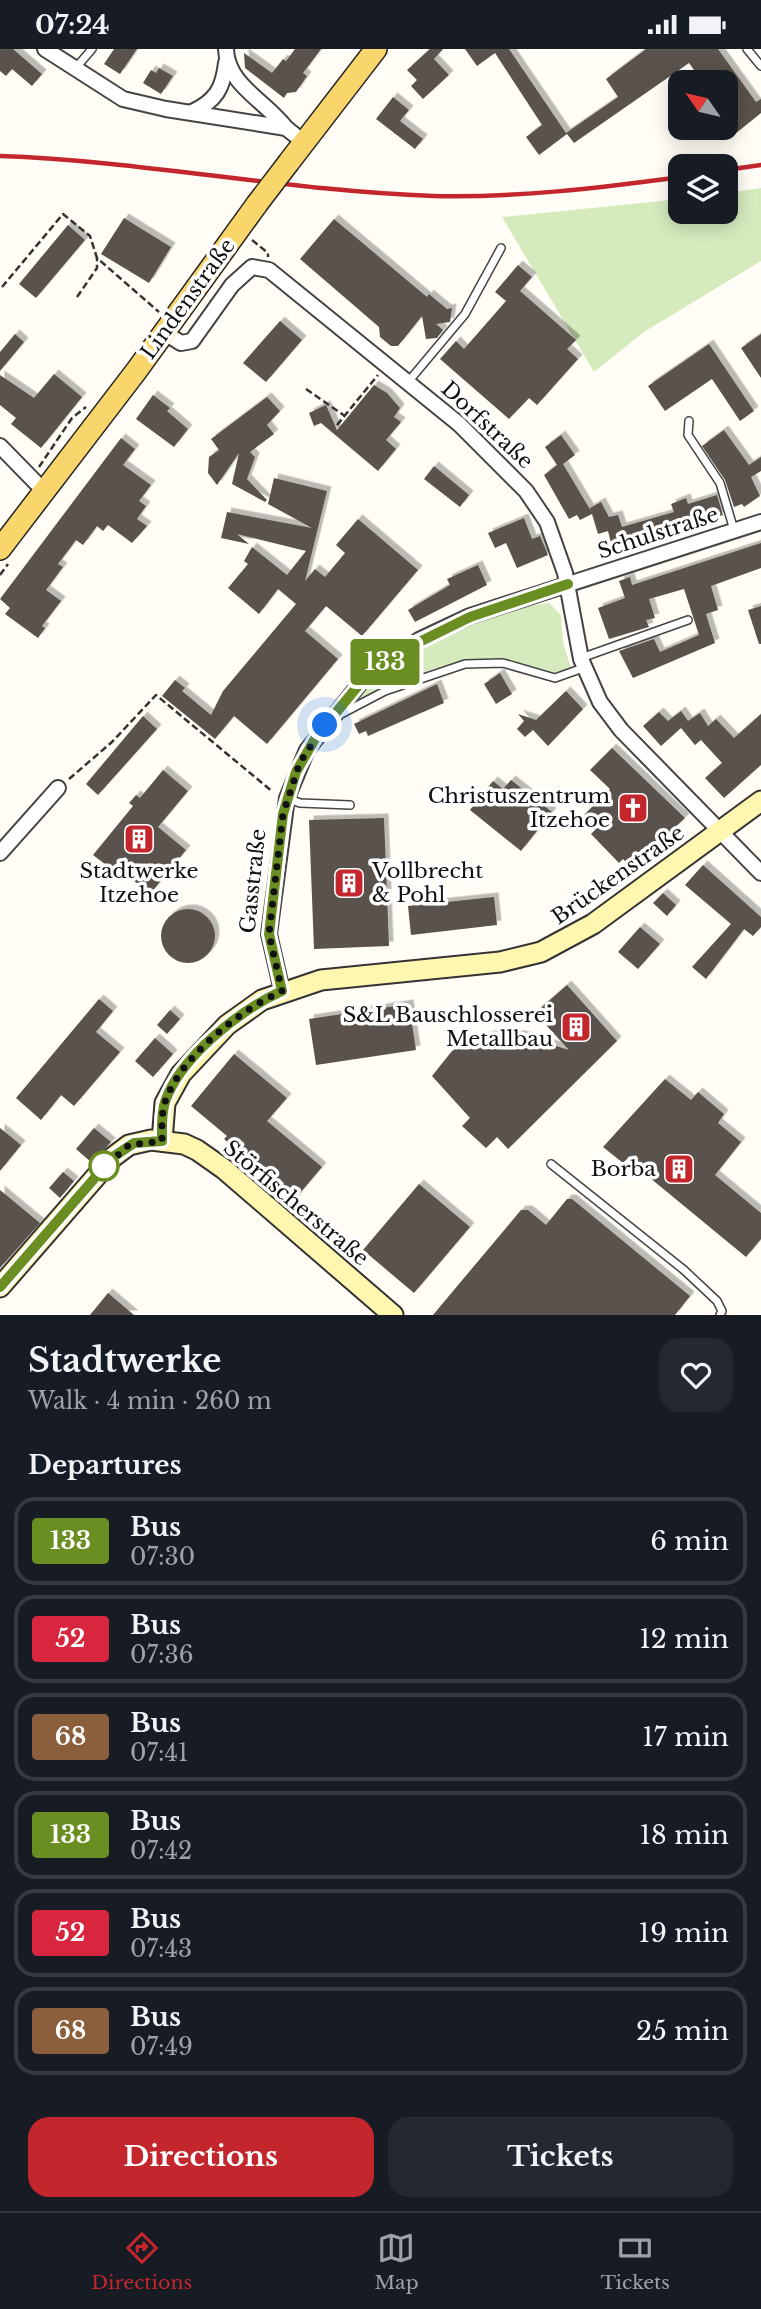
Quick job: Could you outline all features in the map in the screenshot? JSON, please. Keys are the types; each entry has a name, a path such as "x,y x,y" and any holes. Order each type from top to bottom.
{"main road":[{"name":"Lindenstraße","path":"0,549 376,49"}],"street":[{"path":"45,49 123,99 149,106 286,128"},
{"path":"192,112 218,95 226,56"},
{"path":"226,56 235,79 304,142"},
{"name":"Dorfstraße","path":"168,328 181,343 192,341 239,277 259,266 269,269 489,450 526,491 547,522 568,584 582,663 600,702 615,723 761,873"},
{"path":"0,446 44,491"},
{"name":"Schulstraße","path":"568,584 761,522"},
{"name":"Gasstraße","path":"282,991 269,934 286,800 300,762 325,725 362,681 419,640 481,613 568,584"},
{"path":"0,853 58,788"},
{"name":"Brückenstraße","path":"282,991 321,980 500,963 541,952 593,924 761,801"},
{"path":"0,1287 113,1157 134,1143 162,1141 164,1103 181,1074 227,1025 262,1000 282,991"},
{"name":"Störfischerstraße","path":"162,1141 190,1147 224,1169 393,1315"}],"lane":[{"path":"74,70 92,49"},
{"path":"747,49 761,66"},
{"path":"408,382 465,314 500,248"},
{"path":"689,421 688,435 720,483 734,531"},
{"path":"325,725 351,707 385,691 465,664 503,663 555,678 582,663 688,619"},
{"path":"286,800 300,803 349,804"},
{"path":"551,1164 684,1270 717,1301 722,1311 720,1315"}],"path":[{"path":"2,287 63,214 90,236 97,258 97,268 77,297"},
{"path":"255,242 268,253"},
{"path":"97,258 168,328"},
{"path":"337,425 387,365"},
{"path":"306,389 345,416"},
{"path":"58,788 111,743 156,695 286,800"}],"green space":[{"path":"761,188 761,261 644,332 594,372 502,217 668,200 668,224 738,224 738,191"},
{"path":"549,603 561,615 563,643 571,668 548,672 488,660 459,662 412,677 351,703 393,666 442,637 495,615"}],"building":[{"path":"0,49 13,49 42,74 32,86 12,69 6,76 0,71"},
{"path":"114,49 137,49 120,74 104,64"},
{"path":"295,49 321,49 303,73 307,76 296,92 287,93 284,98 245,68 244,53 272,73"},
{"path":"430,49 443,49 434,59 449,75 423,99 411,86 417,80 407,70"},
{"path":"465,49 509,49 566,133 618,97 606,79 646,49 718,49 733,70 694,70 689,63 679,70 668,70 668,78 574,143 567,134 539,155 526,137 542,125 495,53 477,66"},
{"path":"159,68 173,76 161,94 143,83 151,70 156,73"},
{"path":"738,77 756,102 761,99 761,113 738,132"},
{"path":"393,97 409,110 400,121 423,139 415,149 376,119"},
{"path":"124,218 171,247 149,283 101,254"},
{"path":"334,219 427,297 429,294 447,309 452,308 450,322 436,324 443,330 437,338 426,339 422,316 398,346 391,346 380,337 379,327 300,259"},
{"path":"68,225 85,240 36,298 19,284"},
{"path":"518,265 532,277 520,291 576,340 567,349 578,359 537,405 529,398 509,419 440,359 456,341 464,349 506,301 495,292"},
{"path":"280,321 302,340 266,382 243,363"},
{"path":"15,334 24,342 0,371 0,352"},
{"path":"761,334 761,378 741,348"},
{"path":"709,344 754,411 740,421 712,379 665,411 648,386"},
{"path":"54,374 82,397 41,448 11,424 16,418 0,405 0,375 34,398"},
{"path":"374,385 387,393 400,408 394,417 401,422 386,440 396,449 378,471 321,423 314,426 309,413 326,405 337,430"},
{"path":"153,395 170,408 167,411 188,429 174,447 136,419"},
{"path":"267,397 280,411 267,425 274,434 250,452 255,457 247,479 267,500 265,502 232,484 239,453 217,485 208,473 209,457 219,450 211,439"},
{"path":"724,430 749,465 761,457 761,471 751,477 760,496 744,507 742,504 734,507 725,480 702,446"},
{"path":"561,435 575,455 563,464 591,511 590,508 601,502 609,517 618,515 622,527 674,512 671,504 686,498 688,504 717,495 723,515 612,547 608,531 598,534 592,514 580,520 577,515 569,519 544,475 557,465 545,447"},
{"path":"121,438 135,449 123,465 151,485 139,501 146,506 137,519 147,526 132,543 108,525 103,531 97,526 83,545 76,540 58,564 63,567 46,590 61,601 42,626 45,628 38,638 5,614 10,608 0,599"},
{"path":"434,466 469,495 460,507 424,479"},
{"path":"274,478 327,491 305,581 315,569 325,577 345,553 336,545 358,519 418,570 362,636 326,606 305,631 338,659 267,744 234,716 215,739 162,696 175,680 185,688 182,691 211,715 223,691 296,604 278,589 259,614 228,588 248,564 244,561 252,547 287,575 306,551 237,534 249,544 221,538 227,512 312,528 268,504"},
{"path":"524,518 532,539 540,536 548,555 517,568 506,543 495,548 488,533"},
{"path":"761,543 761,568 711,586 718,610 706,614 715,643 633,678 619,651 654,639 660,652 699,635 684,589 649,599 655,618 646,620 649,627 609,639 598,608 625,598 619,581 630,577 632,585"},
{"path":"478,565 487,585 415,622 408,610 450,585 447,579"},
{"path":"761,606 761,644 759,644 748,610"},
{"path":"500,673 512,694 496,704 484,684"},
{"path":"437,684 444,703 368,736 366,731 359,734 354,724"},
{"path":"566,691 583,709 548,746 533,730 525,737 517,729 524,721 518,714 536,720"},
{"path":"681,711 688,721 700,713 708,726 716,719 734,738 761,714 761,765 724,798 705,778 722,763 701,740 695,745 681,728 661,746 643,726 659,712 668,721"},
{"path":"143,716 157,729 98,795 86,784"},
{"name":"Christuszentrum Itzehoe","path":"612,748 685,818 632,868 623,859 619,863 591,834 595,830 582,817 610,789 590,770"},
{"name":"Stadtwerke Itzehoe","path":"163,770 188,791 158,827 186,850 150,894 121,870 118,874 93,855 133,806 129,803 136,795 140,798"},
{"path":"511,780 552,812 521,851 470,810 493,781 503,789"},
{"name":"Vollbrecht & Pohl","path":"384,818 389,946 314,949 309,820"},
{"path":"703,865 761,917 761,927 753,936 744,929 706,979 692,967 731,924 685,885"},
{"path":"663,893 676,905 667,916 653,903"},
{"path":"494,897 497,925 411,935 408,906"},
{"path":"188,909 207,917 215,936 207,955 188,963 169,955 161,936 169,917"},
{"path":"640,927 660,944 638,969 618,952"},
{"path":"567,985 617,1041 508,1149 497,1137 486,1148 462,1126 470,1118 432,1076 452,1051 472,1040 491,1035 521,1035 569,1050 535,1013"},
{"path":"99,999 113,1011 96,1032 120,1052 74,1106 61,1095 41,1120 16,1098"},
{"path":"409,1004 416,1050 316,1065 309,1019"},
{"path":"170,1010 180,1019 167,1034 157,1025"},
{"path":"155,1038 173,1054 153,1077 135,1061"},
{"path":"234,1054 287,1098 267,1121 322,1167 295,1199 224,1139 227,1136 191,1106"},
{"name":"Borba","path":"665,1079 691,1100 698,1092 724,1114 718,1123 741,1142 715,1175 761,1213 761,1239 746,1257 627,1159 623,1163 603,1147"},
{"path":"0,1128 21,1145 0,1171"},
{"path":"94,1128 111,1142 92,1163 76,1149"},
{"path":"63,1172 74,1181 60,1198 49,1188"},
{"path":"419,1184 470,1227 414,1293 363,1250"},
{"path":"0,1190 40,1223 0,1268"},
{"path":"567,1199 572,1199 690,1296 675,1315 433,1315 521,1210 528,1210 546,1225"},
{"path":"108,1293 134,1315 90,1315"}],"railway":[{"path":"0,156 433,196 526,194 668,179"},
{"path":"738,168 761,165"}],"bus line":[{"name":"133","path":"0,1287 113,1157 134,1143 162,1141 164,1103 181,1074 202,1049 247,1010 282,991 270,950 269,934 283,814 300,762 336,711 362,681 419,640 501,605 568,584"}],"place":[{"name":"Christuszentrum Itzehoe","path":"633,808"},
{"name":"Stadtwerke Itzehoe","path":"139,839"},
{"name":"Vollbrecht & Pohl","path":"349,883"},
{"name":"S&L Bauschlosserei Metallbau","path":"576,1027"},
{"name":"Borba","path":"679,1169"}],"route":[{"path":"104,1166 102,1169 113,1157 134,1143 162,1141 164,1103 181,1074 227,1025 262,1000 282,991 270,950 269,934 283,814 300,762 325,725"}]}
